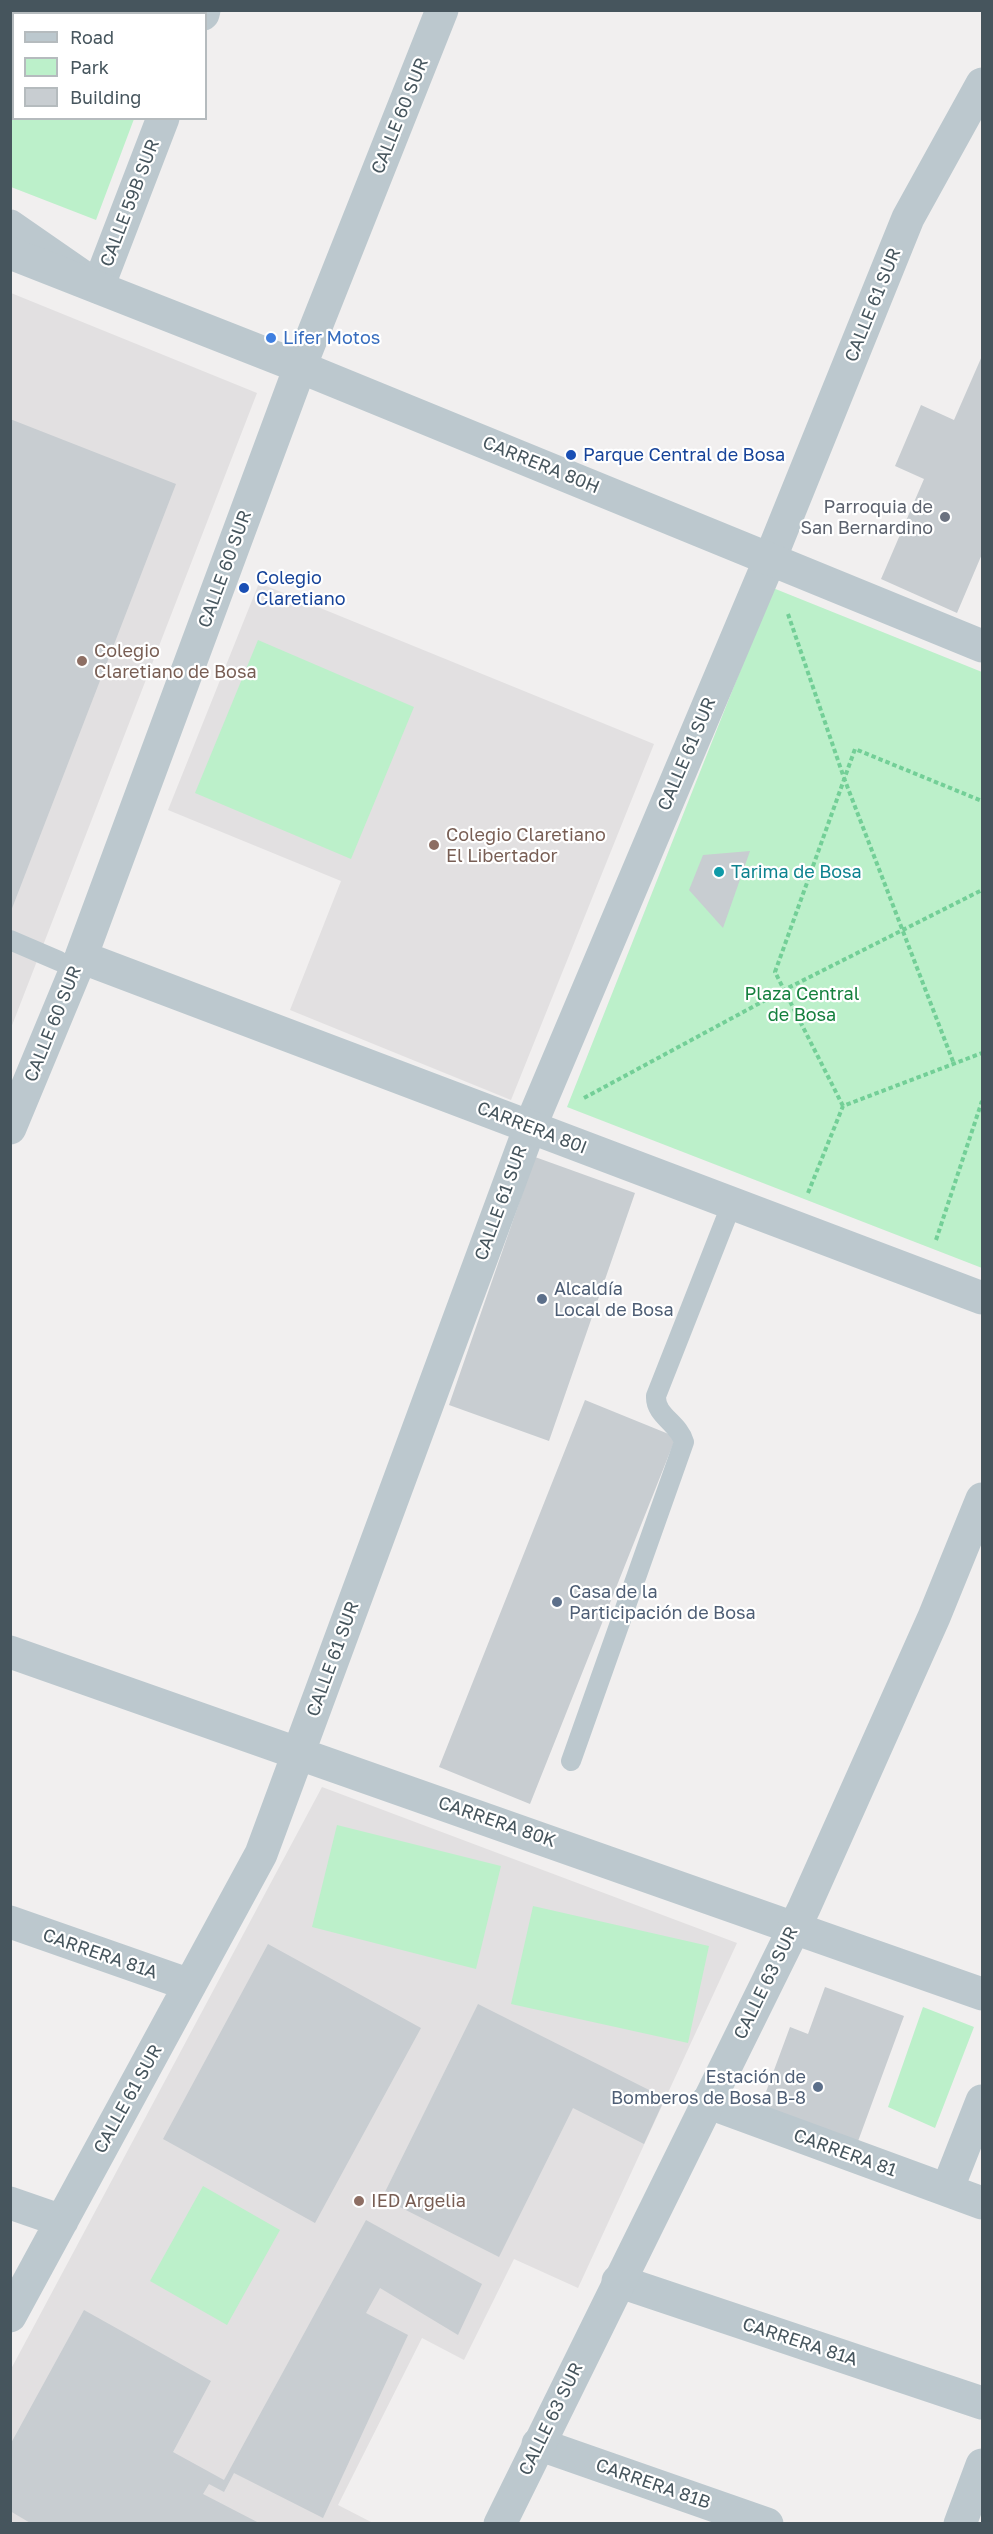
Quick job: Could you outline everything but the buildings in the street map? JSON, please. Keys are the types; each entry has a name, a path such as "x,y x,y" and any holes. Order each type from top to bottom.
{"street":[{"name":"CALLE 60 SUR","path":"10,1128 70,959 300,367 442,10"},
{"name":"CALLE 61 SUR","path":"10,2316 261,1854 530,1127 770,559 908,218 982,84"},
{"name":"CALLE 59B SUR","path":"98,287 162,120"},
{"name":"CARRERA 80H","path":"10,226 98,287"},
{"name":"CARRERA 80H","path":"10,253 300,367 982,646"},
{"name":"CARRERA 80I","path":"70,959 530,1127 982,1298"},
{"name":"CALLE 63 SUR","path":"500,2523 794,1928 934,1617 982,1499"},
{"name":"CARRERA 80K","path":"10,1652 982,1994"},
{"name":"CARRERA 81A","path":"10,1922 190,1985"},
{"path":"947,2190 982,2101"},
{"name":"CARRERA 81","path":"707,2102 982,2203"},
{"path":"10,2203 62,2221"},
{"name":"CARRERA 81A","path":"618,2281 982,2403"},
{"name":"CARRERA 81B","path":"538,2444 767,2523"},
{"path":"960,2523 982,2465"}],"lane":[{"path":"10,940 70,959"},
{"path":"571,1761 684,1442 676,1427 658,1410 656,1396 732,1203"}],"path":[{"path":"770,559 844,778 954,1064"},
{"path":"843,1106 775,972 855,750 982,801"},
{"path":"580,1100 784,990 982,890"},
{"path":"794,1227 843,1106 982,1053"},
{"path":"924,1275 982,1101"}],"shaded area":[{"name":"Colegio Claretiano de Bosa","path":"11,293 257,393 11,1028"},
{"name":"Colegio Claretiano El Libertador","path":"259,583 654,744 511,1100 290,1010 341,881 168,810"},
{"name":"IED Argelia","path":"322,1787 737,1943 578,2288 514,2259 464,2360 422,2338 338,2505 373,2523 11,2524 11,2369"}],"green space":[{"path":"10,11 174,11 12,12 12,120 134,120 96,220 11,187"},
{"name":"Plaza Central de Bosa","path":"773,588 982,672 982,1268 567,1107"},
{"path":"258,640 414,707 351,859 195,793"},
{"path":"337,1825 501,1866 476,1969 312,1927"},
{"path":"533,1906 709,1946 688,2043 511,2004"},
{"path":"923,2007 974,2027 935,2128 888,2107"},
{"path":"203,2186 280,2230 227,2325 150,2281"}],"place":[{"name":"Lifer Motos","path":"271,338"},
{"name":"Parque Central de Bosa","path":"571,455"},
{"name":"Parroquia de San Bernardino","path":"945,517"},
{"name":"Colegio Claretiano","path":"244,588"},
{"name":"Colegio Claretiano de Bosa","path":"82,661"},
{"name":"Colegio Claretiano El Libertador","path":"434,845"},
{"name":"Tarima de Bosa","path":"719,872"},
{"name":"Alcaldía Local de Bosa","path":"542,1299"},
{"name":"Casa de la Participación de Bosa","path":"557,1602"},
{"name":"Estación de Bomberos de Bosa B-8","path":"818,2087"},
{"name":"IED Argelia","path":"359,2201"}]}
